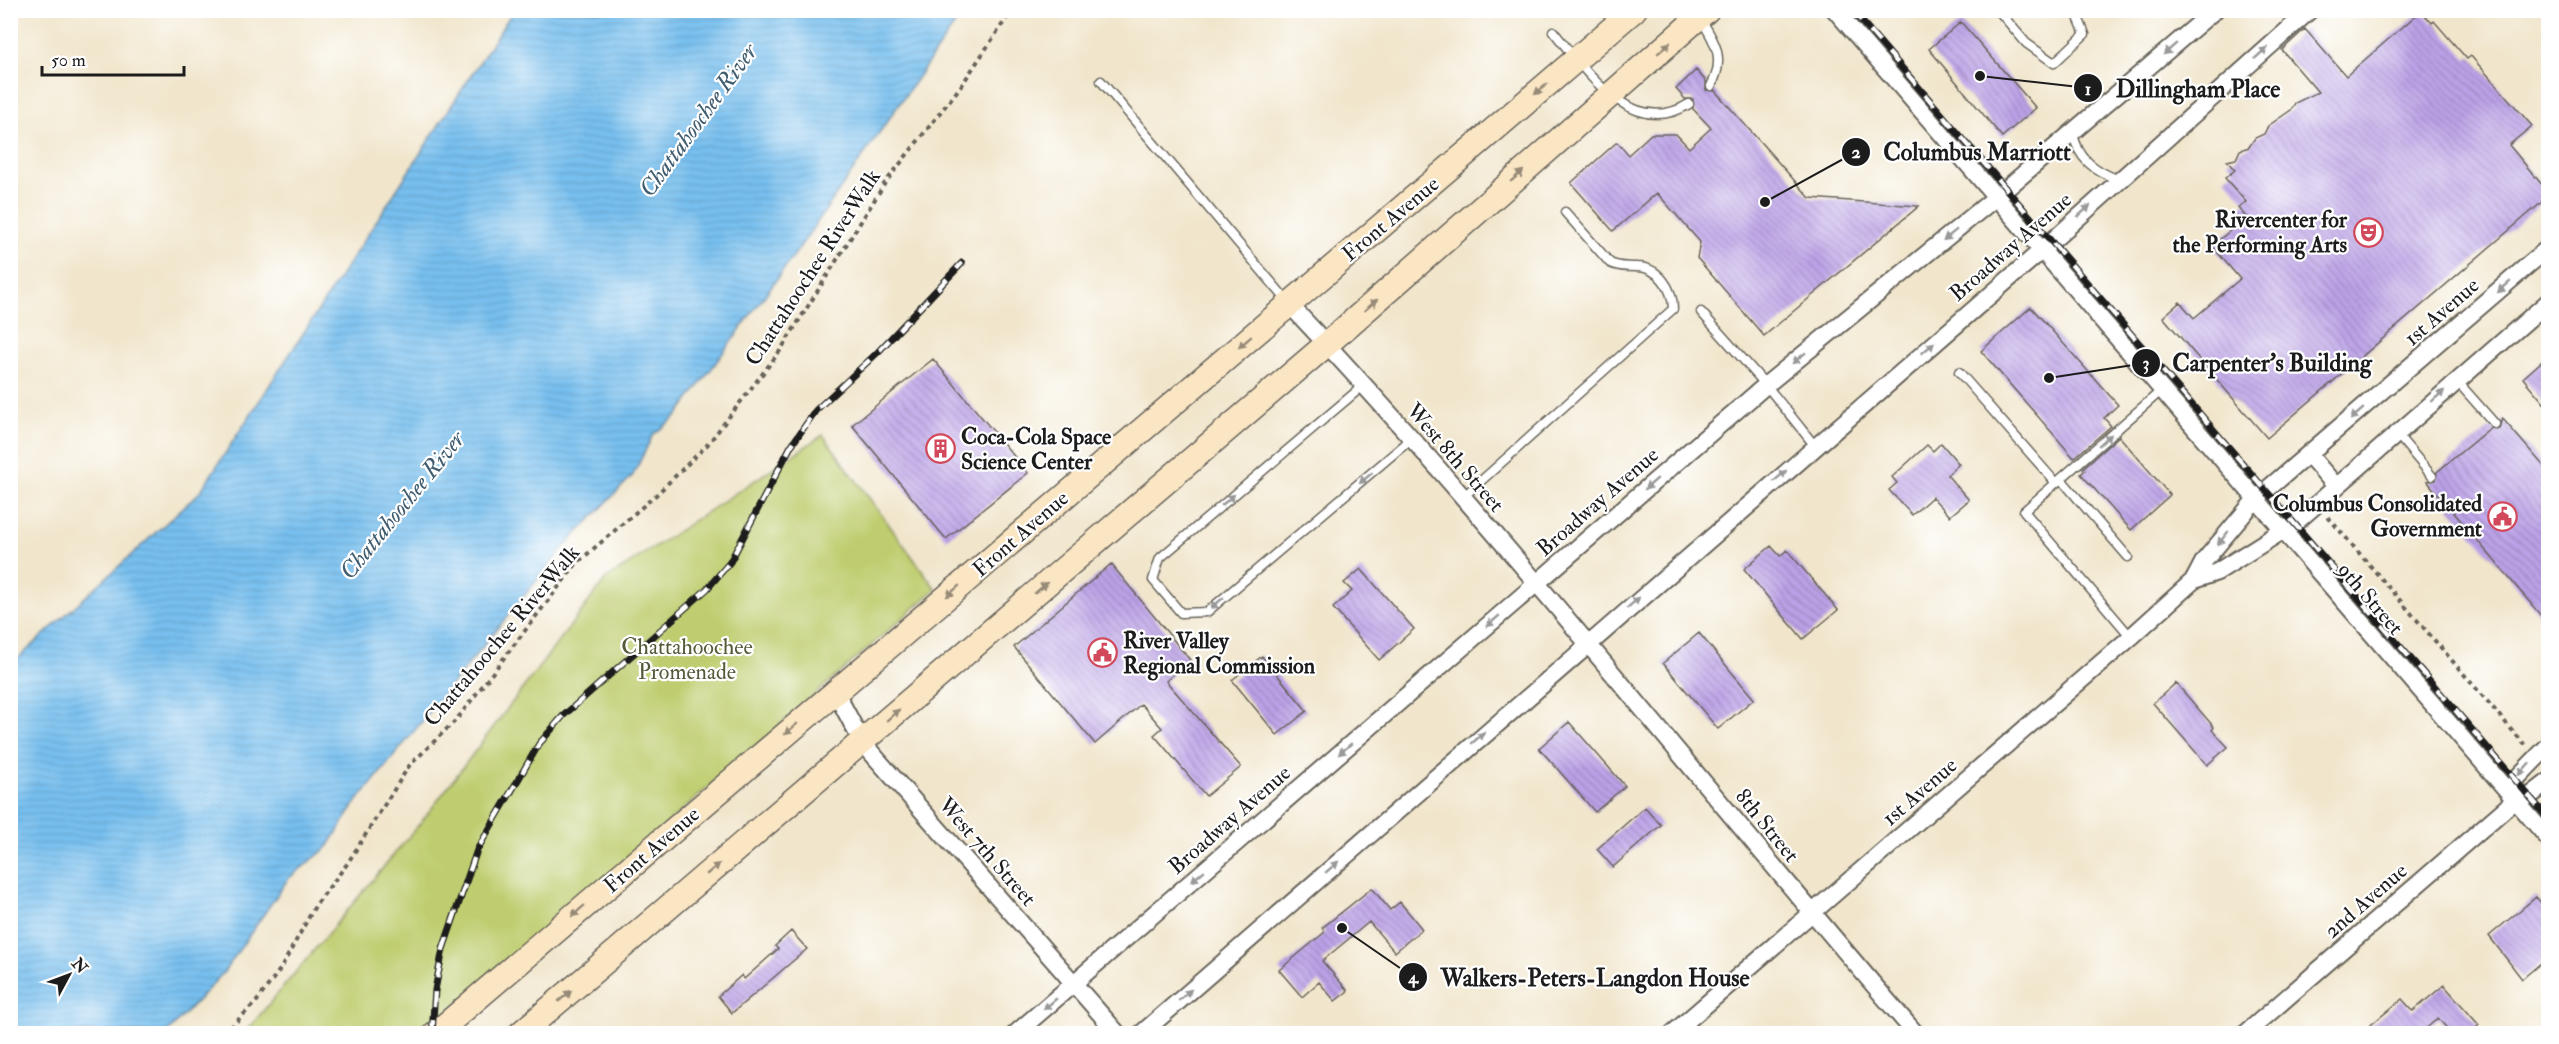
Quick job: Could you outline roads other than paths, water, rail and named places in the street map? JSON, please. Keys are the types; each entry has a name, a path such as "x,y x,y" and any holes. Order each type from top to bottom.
{"street":[{"name":"Front Avenue","path":"435,1034 1634,10"},
{"name":"9th Street","path":"1835,10 2548,838"},
{"name":"Broadway Avenue","path":"1015,1034 1766,385 1996,198 2215,10"},
{"name":"Broadway Avenue","path":"1141,1034 1589,641 2041,250 2310,10"},
{"path":"520,1034 1327,344 1704,14"},
{"name":"1st Avenue","path":"1672,1034 2132,637 2194,580 2205,561 2256,499 2548,248"},
{"name":"1st Avenue","path":"2194,580 2217,572 2283,531 2548,302"},
{"name":"West 8th Street","path":"1289,303 1589,641"},
{"path":"2309,455 2335,485"},
{"name":"8th Street","path":"1589,641 1812,914 1916,1034"},
{"name":"West 7th Street","path":"835,691 862,742 1118,1034"},
{"path":"2515,800 2516,779 2548,746"},
{"name":"2nd Avenue","path":"2246,1034 2515,800 2530,796 2548,782"}],"lane":[{"path":"1998,10 2026,43 2054,63 2085,34 2075,10"},
{"path":"1704,14 1716,43 1719,59 1717,75 1711,86"},
{"path":"1553,31 1609,95 1641,112 1659,114 1679,110 1689,104"},
{"path":"1101,81 1289,303"},
{"path":"2073,132 2075,142 2087,162 2096,171 2119,180"},
{"path":"1462,497 1673,309 1673,297 1666,283 1652,270 1639,266 1617,267 1610,263 1565,212"},
{"path":"1701,312 1766,385 1815,446"},
{"path":"1959,372 2128,557"},
{"path":"2457,380 2494,424"},
{"path":"1364,386 1160,558 1153,580 1181,613 1207,612 1410,440"},
{"path":"2132,637 2024,511 2162,390"},
{"path":"2396,433 2432,476"}],"water":[{"name":"Chattahoochee River","path":"513,11 964,11 795,254 677,416 653,435 633,475 563,548 355,804 328,847 288,879 224,972 167,1033 11,1033 10,672 14,662 200,492"}],"railway":[{"path":"1852,10 2548,818"},
{"path":"432,1034 435,990 443,949 477,850 539,744 563,716 707,589 730,562 791,446 816,410 877,353 962,263"}],"place":[{"name":"Dillingham Place","path":"1980,76"},
{"name":"Columbus Marriott","path":"1765,202"},
{"name":"Rivercenter for the Performing Arts","path":"2368,232"},
{"name":"Carpenter's Building","path":"2049,378"},
{"name":"Coca-Cola Space Science Center","path":"940,449"},
{"name":"Columbus Consolidated Government","path":"2503,516"},
{"name":"River Valley Regional Commission","path":"1102,653"},
{"name":"Walkers-Peters-Langdon House","path":"1342,928"}],"park label":[{"name":"Chattahoochee Promenade","path":"687,658"}]}
